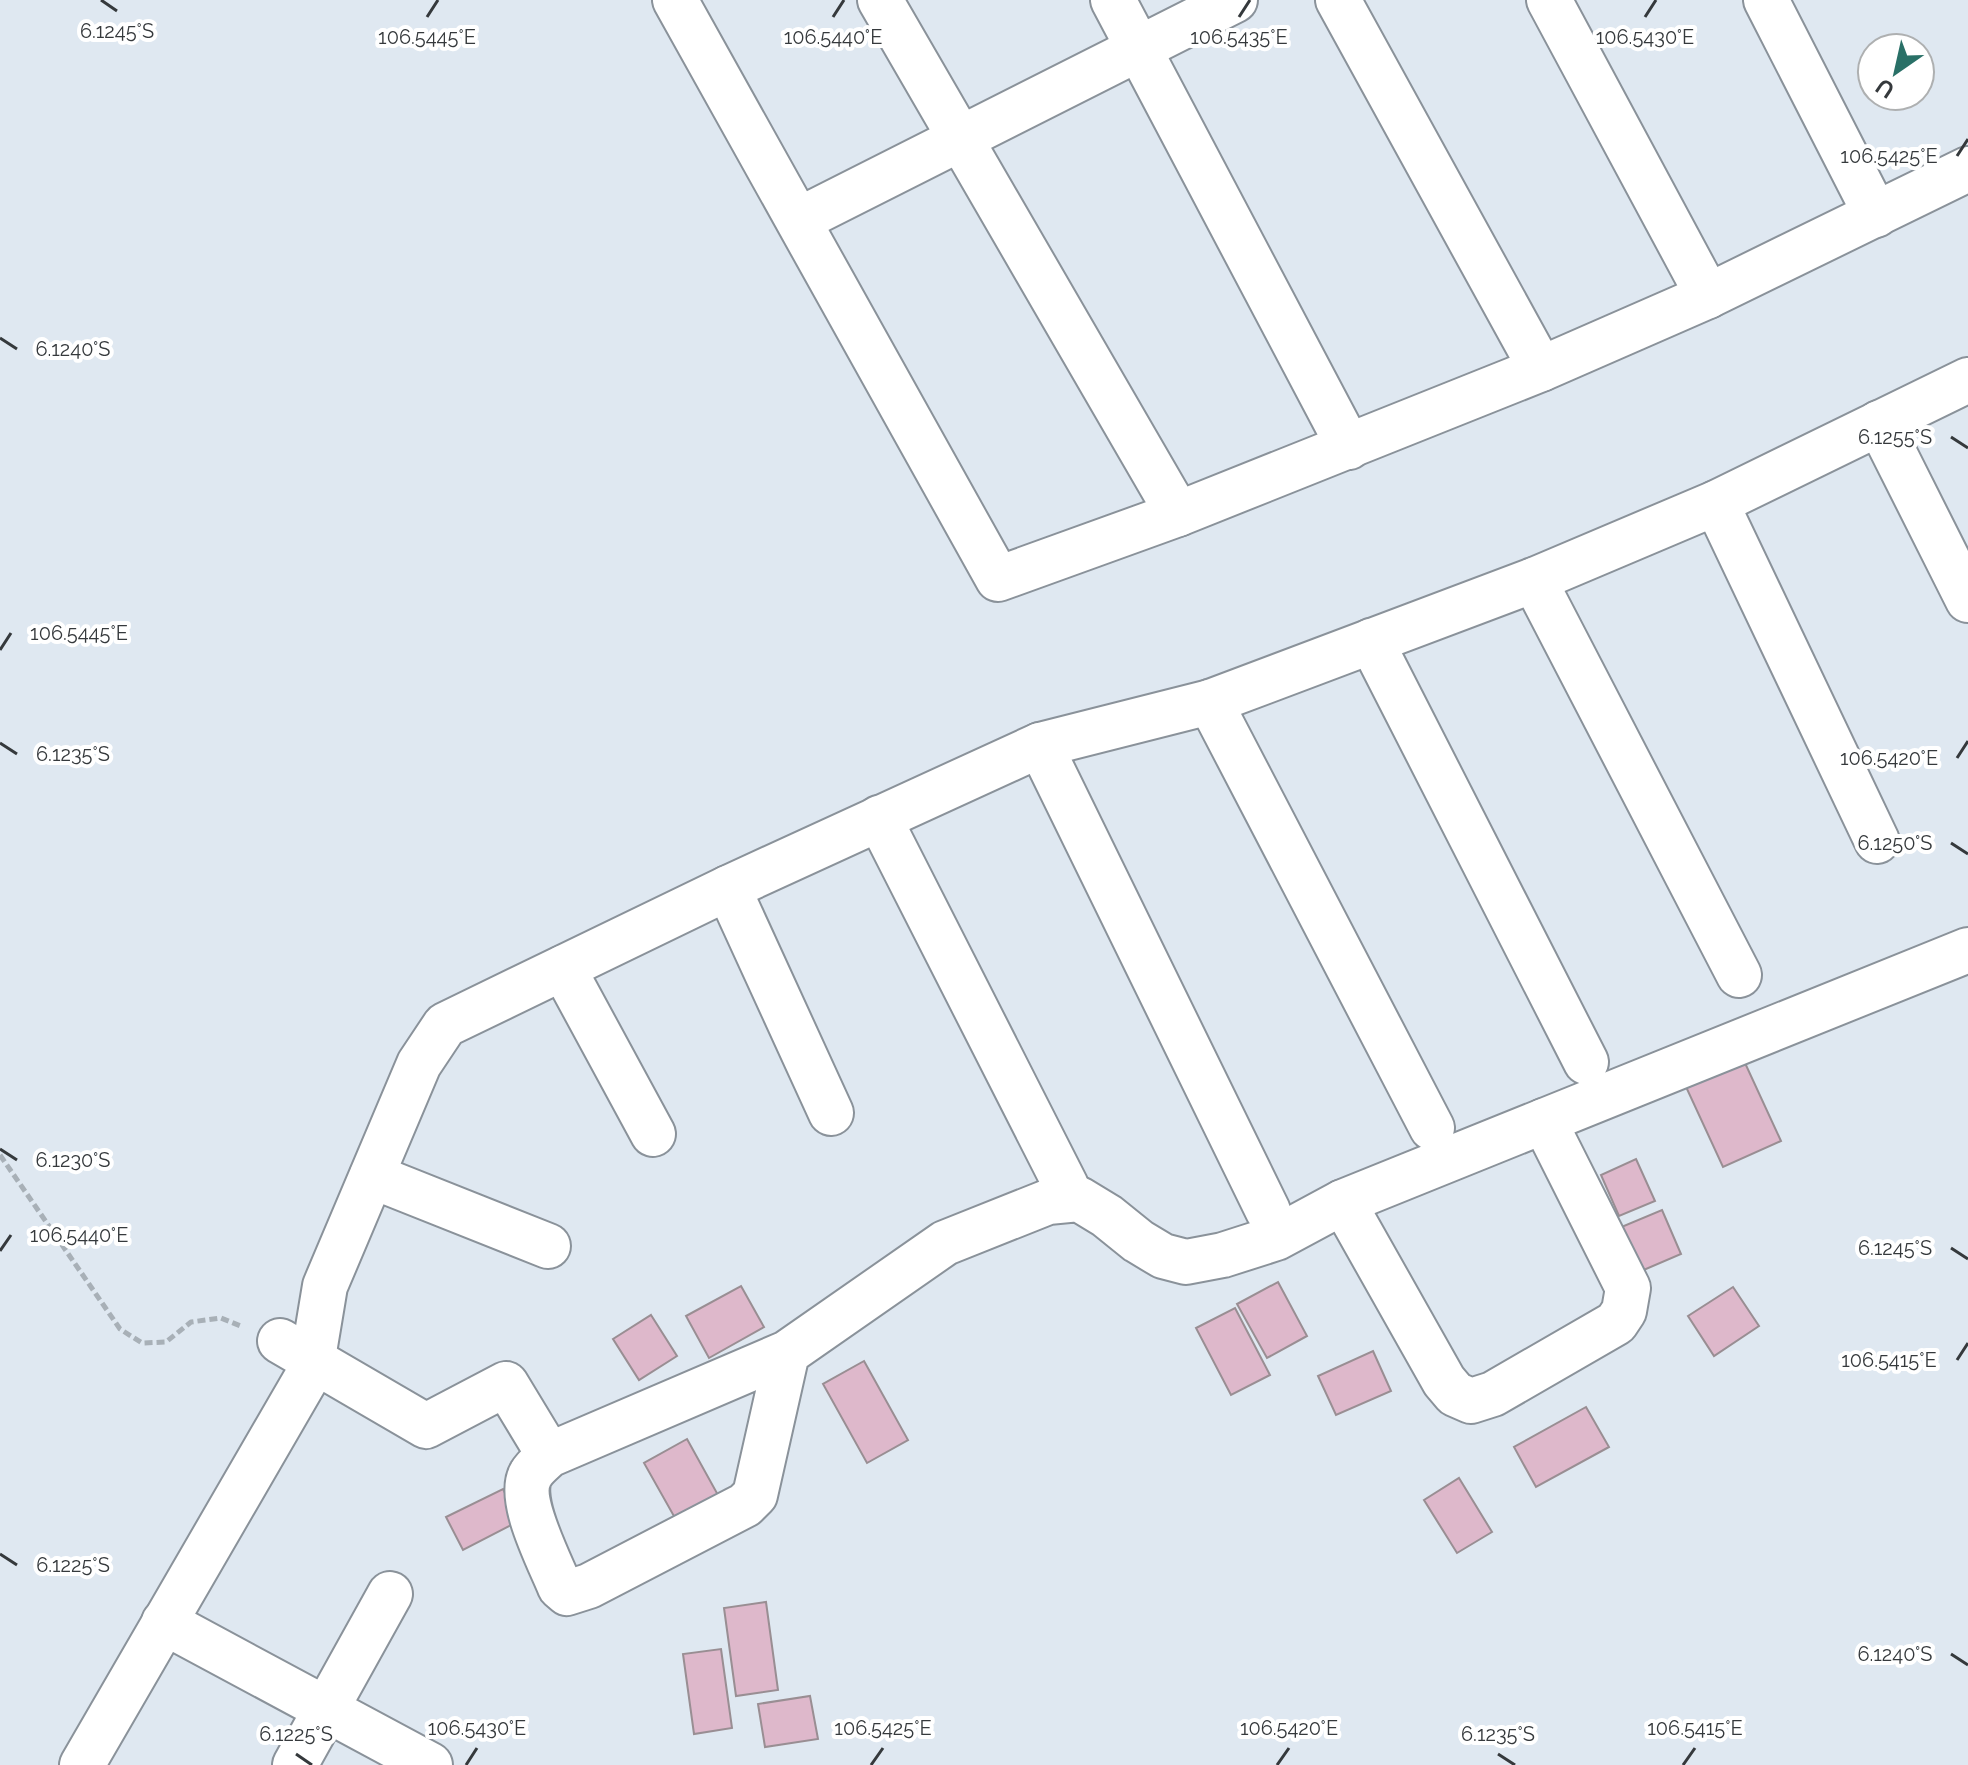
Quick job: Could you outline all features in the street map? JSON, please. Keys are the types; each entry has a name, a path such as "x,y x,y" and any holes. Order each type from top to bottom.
{"street":[{"path":"675,0 998,579 1178,514 1541,369 1708,296 1968,169"},
{"path":"880,0 1178,514"},
{"path":"1113,0 1349,447"},
{"path":"799,220 1235,0"},
{"path":"1338,0 1541,369"},
{"path":"1549,0 1708,296"},
{"path":"1766,0 1876,215"},
{"path":"296,1351 419,1064 445,1025 728,888 1040,745 1210,702 1534,580 1716,503 1968,380"},
{"path":"1879,423 1968,600"},
{"path":"1716,503 1877,841"},
{"path":"1534,580 1739,975"},
{"path":"1371,641 1586,1062"},
{"path":"1210,702 1432,1128"},
{"path":"1040,745 1268,1211"},
{"path":"879,818 1066,1186"},
{"path":"728,888 831,1113"},
{"path":"787,1353 755,1495 745,1505 578,1591 567,1593 560,1587 528,1504 531,1472 549,1455 787,1353 945,1243 1048,1202 1079,1199 1163,1256 1186,1262 1223,1255 1276,1238 1343,1202 1968,950"},
{"path":"563,968 653,1134"},
{"path":"1343,1202 1444,1381 1455,1394 1471,1401 1493,1394 1616,1323 1624,1311 1628,1288 1544,1121"},
{"path":"372,1176 548,1246"},
{"path":"296,1351 426,1426 506,1384 549,1455"},
{"path":"82,1765 311,1370 296,1351"},
{"path":"295,1765 390,1594"},
{"path":"164,1622 430,1765"}],"path":[{"path":"0,1155 120,1329 142,1343 166,1342 191,1322 221,1318 296,1351"}],"building":[{"path":"1739,1050 1781,1141 1723,1167 1681,1076"},
{"path":"1636,1159 1655,1201 1619,1216 1601,1175"},
{"path":"1662,1210 1681,1254 1639,1272 1619,1228"},
{"path":"1278,1282 1307,1336 1267,1358 1237,1304"},
{"path":"741,1286 764,1327 709,1358 686,1316"},
{"path":"1733,1287 1759,1326 1714,1356 1688,1316"},
{"path":"1235,1308 1270,1375 1231,1395 1196,1328"},
{"path":"651,1315 677,1356 639,1380 613,1339"},
{"path":"1373,1351 1391,1391 1336,1415 1318,1376"},
{"path":"864,1361 908,1440 867,1463 823,1384"},
{"path":"1586,1407 1609,1447 1536,1487 1514,1447"},
{"path":"687,1439 718,1495 675,1518 644,1463"},
{"path":"1459,1478 1492,1532 1457,1553 1424,1500"},
{"path":"503,1489 519,1521 463,1550 446,1517"},
{"path":"766,1602 778,1690 736,1696 724,1608"},
{"path":"721,1649 732,1728 694,1734 683,1654"},
{"path":"810,1696 818,1739 765,1747 758,1704"}]}
